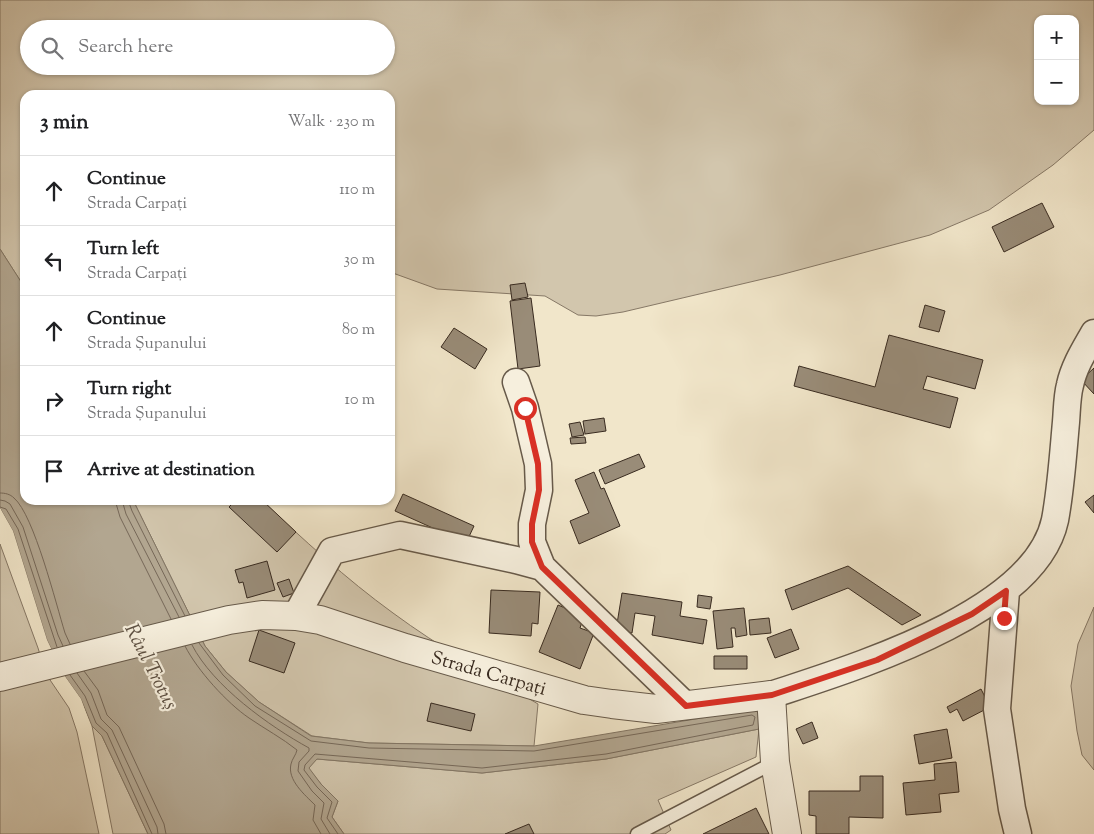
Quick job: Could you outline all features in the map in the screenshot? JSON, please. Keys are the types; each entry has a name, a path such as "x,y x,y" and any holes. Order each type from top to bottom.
{"street":[{"path":"787,834 775,762 772,695 877,660 972,614 1006,591 1032,565 1046,542 1054,522 1062,473 1070,384 1079,360 1094,333"},
{"path":"516,382 525,408 538,464 539,490 532,524 532,542 542,567 686,706"},
{"path":"296,616 332,551 400,534 542,567"},
{"path":"1006,591 997,709 1012,809 1018,834"},
{"name":"Strada Carpați","path":"0,678 229,620 262,615 296,616 320,620 405,648 584,700 656,709 772,695"}],"lane":[{"path":"637,834 775,762"}],"shaded area":[{"path":"0,0 1094,0 1094,130 1053,165 989,210 930,235 780,275 623,312 596,316 578,315 545,296 437,289 395,274 395,90 20,90 20,280 0,249"},
{"path":"135,505 266,505 342,573 393,613 446,649 538,704 534,746 369,743 312,736 259,702 226,672 205,646"},
{"path":"0,544 46,674 69,708 77,732 99,834 0,834"},
{"path":"1094,607 1094,770 1082,755 1071,686 1078,644"},
{"path":"92,726 102,736 148,834 113,834"},
{"path":"759,729 756,757 658,800 671,830 665,834 344,834 332,817 338,801 308,768 317,759 482,773 606,759"}],"water":[{"name":"Râul Trotuș","path":"0,249 20,280 20,505 135,505 205,646 226,672 259,702 311,736 369,743 534,746 761,708 759,729 606,759 482,773 317,759 309,768 321,784 338,801 332,817 344,834 148,834 102,736 92,726 81,699 64,675 47,640 13,531 0,508"}],"pier":[{"path":"0,508 13,531 47,640 64,675 81,699 92,730 89,727 79,700 61,676 45,641 11,532 0,513"}],"building":[{"path":"1042,203 1054,227 1004,252 992,227"},
{"path":"525,283 528,297 512,300 510,285"},
{"path":"531,298 540,366 518,369 510,301"},
{"path":"925,305 945,311 939,332 919,327"},
{"path":"454,328 487,349 475,369 441,347"},
{"path":"889,335 983,360 975,389 927,376 923,389 958,398 950,428 794,386 799,366 875,387"},
{"path":"1094,368 1094,394 1081,380"},
{"path":"604,418 606,431 585,434 583,421"},
{"path":"580,422 584,435 572,437 569,424"},
{"path":"585,437 586,443 571,444 570,438"},
{"path":"639,454 645,467 605,484 599,470"},
{"path":"594,472 601,489 604,488 620,526 579,544 570,521 589,513 575,480"},
{"path":"403,494 474,526 466,543 395,511"},
{"path":"1094,495 1094,513 1085,502"},
{"path":"231,505 267,505 296,532 277,552 229,507"},
{"path":"267,561 275,590 247,598 243,582 239,583 235,570"},
{"path":"848,566 921,615 902,625 848,588 792,610 785,590"},
{"path":"289,579 294,593 283,597 277,583"},
{"path":"491,590 540,592 538,624 532,623 531,636 489,633"},
{"path":"622,593 682,602 680,616 707,620 703,644 652,635 655,616 635,613 632,633 616,630"},
{"path":"698,595 712,597 710,609 697,607"},
{"path":"558,605 584,616 580,628 594,633 580,669 539,652"},
{"path":"744,608 747,635 736,637 735,628 731,628 733,647 717,649 713,611"},
{"path":"769,618 771,633 750,635 749,620"},
{"path":"791,629 799,649 775,658 767,638"},
{"path":"259,630 295,643 284,673 249,661"},
{"path":"714,656 747,656 747,669 714,669"},
{"path":"981,689 990,707 963,721 957,709 950,713 947,707"},
{"path":"431,703 475,714 471,731 427,721"},
{"path":"812,722 818,738 803,744 796,729"},
{"path":"947,729 952,758 919,764 914,735"},
{"path":"956,762 959,792 939,794 941,812 906,815 903,783 935,780 934,764"},
{"path":"860,776 883,776 883,818 849,817 849,834 816,834 816,816 809,815 809,791 860,791"},
{"path":"756,808 769,834 703,834"},
{"path":"529,824 534,834 505,834"}],"route":[{"path":"525,408 538,464 539,490 532,524 532,542 542,567 686,706 772,695 877,660 972,614 1006,591 1004,618"}]}
